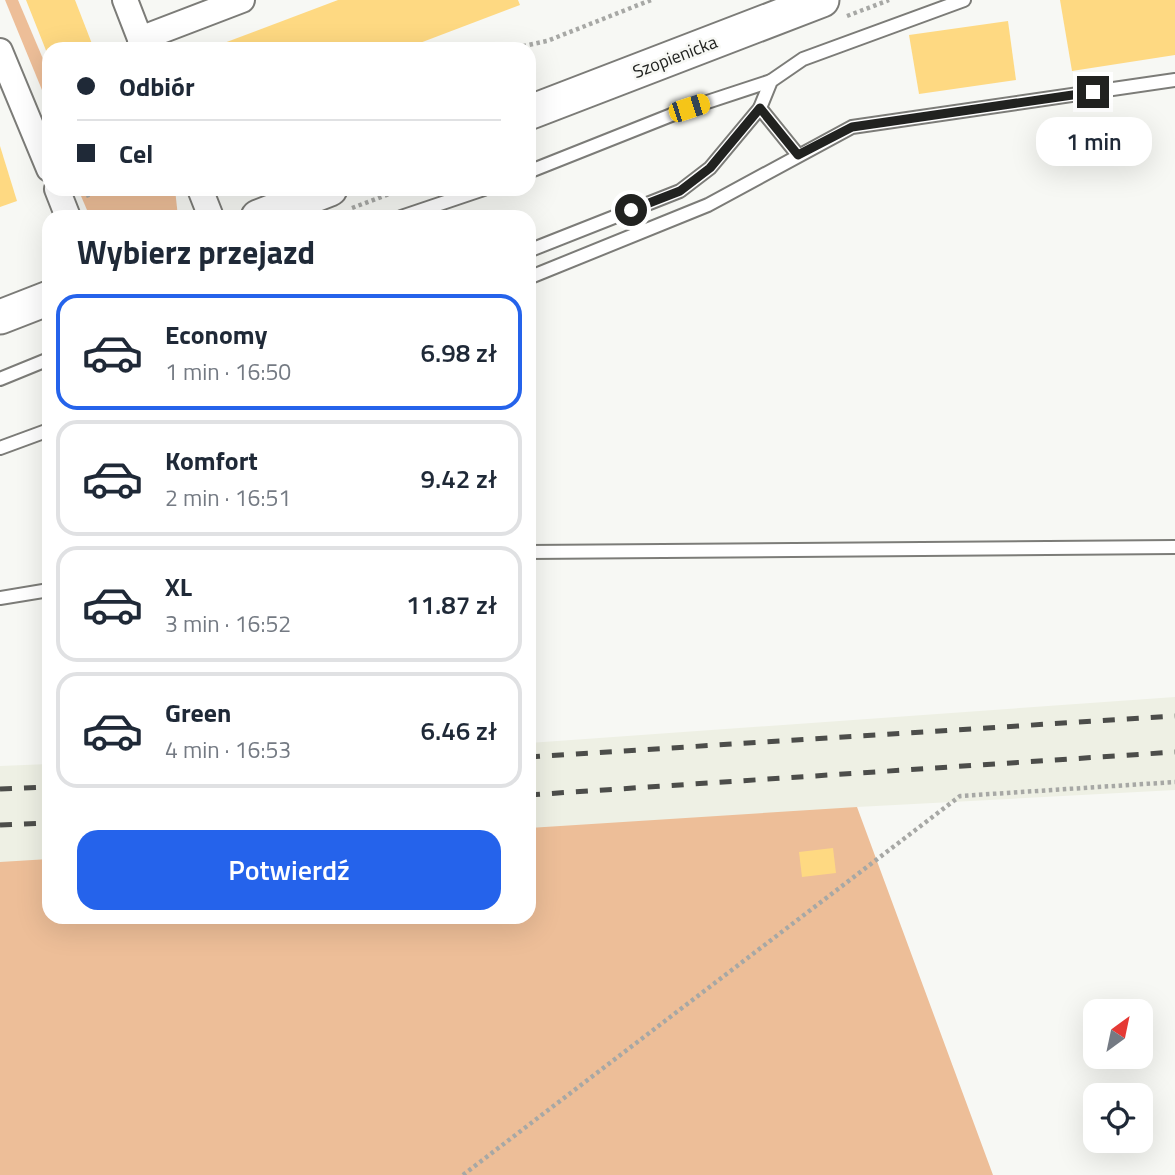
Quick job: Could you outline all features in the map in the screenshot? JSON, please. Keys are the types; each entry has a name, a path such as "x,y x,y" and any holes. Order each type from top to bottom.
{"street":[{"path":"125,0 141,42"},
{"path":"147,42 242,0"},
{"name":"Szopienicka","path":"536,110 822,0"},
{"path":"1,48 42,151"},
{"path":"290,210 340,199"},
{"path":"0,317 42,301"}],"lane":[{"path":"536,169 689,108 771,81 803,59 964,0"},
{"path":"536,275 708,205 852,127 1175,80"},
{"path":"536,248 680,191 710,168 760,108 771,81"},
{"path":"760,108 798,155"},
{"path":"422,210 463,196"},
{"path":"0,379 42,362"},
{"path":"0,448 42,433"},
{"path":"536,552 1175,547"},
{"path":"0,598 42,591"}],"path":[{"path":"536,43 651,0"},
{"path":"67,202 84,196"},
{"path":"340,199 359,196"},
{"path":"463,1175 960,796 1175,782"}],"shaded area":[{"path":"5,0 18,0 42,57 42,90"},
{"path":"81,196 176,196 177,210 87,210"},
{"path":"1175,697 1175,790 857,807 536,847 536,743"},
{"path":"42,764 42,895 0,895 0,766"},
{"path":"857,807 993,1175 0,1175 0,862 42,859 42,924 536,924 536,828"}],"building":[{"path":"26,0 75,0 91,42 43,42"},
{"path":"338,0 518,0 520,5 422,42 227,42"},
{"path":"1060,0 1175,0 1175,55 1072,71"},
{"path":"1008,21 1016,80 919,94 909,35"},
{"path":"0,146 17,201 0,207"},
{"path":"833,848 836,873 802,877 799,852"}],"railway":[{"path":"536,756 1175,716"},
{"path":"536,794 1175,752"},
{"path":"0,789 42,787"},
{"path":"0,825 42,823"}],"route":[{"path":"631,210 680,191 710,168 760,108 798,155 852,127 1093,92"}]}
